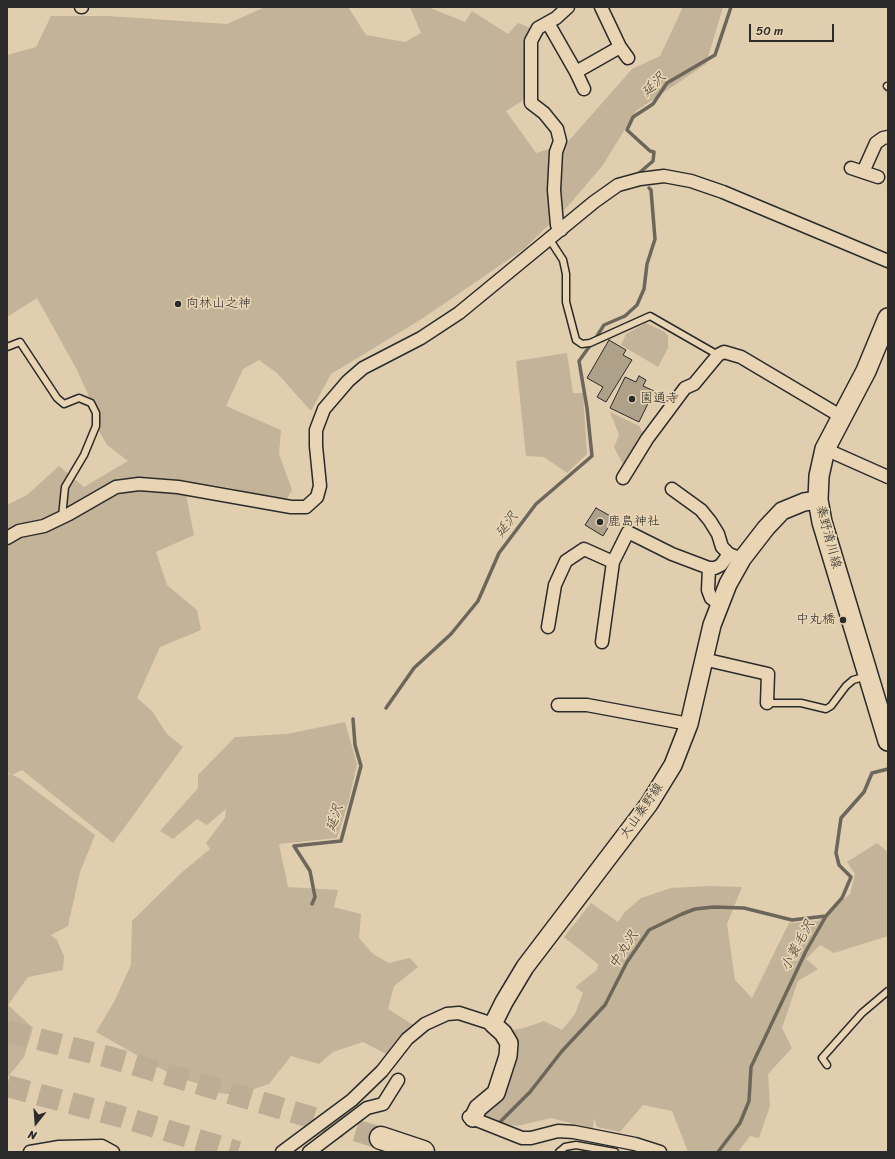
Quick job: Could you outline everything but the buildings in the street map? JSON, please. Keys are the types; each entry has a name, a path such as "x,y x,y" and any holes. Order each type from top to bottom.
{"highway":[{"path":"381,1138 423,1152"}],"main road":[{"name":"秦野清川線","path":"888,318 866,371 825,449 819,476 818,500 822,522 868,676 882,701 888,741"},
{"name":"大山秦野線","path":"493,1024 525,967 649,804 672,765 689,724 703,659 735,556 766,528 782,511 804,502 818,500"},
{"path":"471,1118 478,1108 496,1092 510,1050 509,1043 506,1038 493,1024"}],"street":[{"path":"561,230 557,225 554,190 556,152 560,141 557,130 544,114 531,103 531,40 538,28 556,18 568,7"},
{"path":"600,7 620,47 628,58"},
{"path":"548,23 584,88"},
{"path":"576,72 620,47"},
{"path":"863,172 876,143 883,138 888,138"},
{"path":"851,168 878,177"},
{"path":"7,538 19,531 44,526 116,487 139,484 178,487 291,507 306,507 317,497 320,486 316,430 324,409 348,381 363,368 421,338 459,313 550,240 594,202 618,185 640,179 664,176 691,181 723,192 888,261"},
{"path":"623,478 647,439 685,388 694,384 718,355 724,352 741,357 842,417"},
{"path":"825,449 888,477"},
{"path":"602,642 613,562 628,532 672,554 709,568 715,568 735,556 722,547 718,534 701,510 672,489"},
{"path":"548,627 555,585 566,561 584,549 613,562"},
{"path":"709,568 708,590 711,598 719,604"},
{"path":"703,659 768,674 767,703"},
{"path":"558,705 587,706 689,724"},
{"path":"282,1152 352,1100 382,1071 407,1039 425,1024 447,1014 458,1013 493,1024"},
{"path":"309,1152 367,1108 383,1104 398,1080"},
{"path":"471,1118 522,1138 531,1138 558,1131 574,1132 599,1143 634,1144 660,1152"},
{"path":"30,1152 59,1147 102,1146 113,1152"}],"lane":[{"path":"550,240 563,260 566,274 566,302 576,340 582,344 590,343 650,316 718,355"},
{"path":"7,347 20,342 57,398 64,404 79,398 92,403 96,413 96,426 86,450 80,464 65,487 62,517"},
{"path":"767,703 801,703 826,709 831,706 846,686 853,680 868,676"},
{"path":"828,1064 822,1058 862,1013 888,991"},
{"path":"558,1152 565,1147 576,1144 599,1143 615,1152"}],"shaded area":[{"path":"265,7 348,7 366,35 405,42 421,33 410,7 428,7 465,22 472,11 508,34 518,23 535,30 527,98 506,111 536,153 566,144 632,69 660,56 683,7 723,7 706,64 636,111 603,165 568,206 524,249 420,320 331,374 311,411 277,373 259,360 243,369 226,406 281,430 279,454 292,490 283,505 230,488 183,480 194,535 156,552 167,585 197,610 201,630 160,647 137,698 152,711 167,734 183,747 113,843 22,770 12,775 19,778 95,835 80,872 68,926 51,935 57,940 64,956 63,970 28,977 8,1005 33,1028 24,1057 7,1078 7,774 10,775 7,771 7,505 27,495 59,466 84,487 128,461 107,445 96,426 98,417 77,370 37,298 7,317 7,55 36,47 51,16 108,16 227,24"},
{"path":"646,323 665,332 668,336 668,348 658,367 621,345 626,334"},
{"path":"567,353 573,393 583,393 587,454 567,473 544,457 526,456 516,361"},
{"path":"610,412 639,426 644,434 624,466 614,447 619,435"},
{"path":"345,722 357,764 349,800 337,838 279,844 288,887 338,890 334,907 361,914 359,938 373,954 389,963 410,958 418,967 394,986 388,1009 415,1026 390,1056 363,1042 333,1052 319,1064 291,1056 269,1084 236,1095 212,1092 199,1084 174,1076 96,1032 114,1002 131,965 132,921 181,873 210,849 206,843 225,818 226,809 207,825 197,819 173,839 160,831 198,788 198,775 235,737 287,734"},
{"path":"877,843 888,852 888,936 834,953 820,945 806,959 818,969 798,981 782,1028 792,1048 768,1074 770,1106 759,1138 750,1136 738,1152 688,1152 672,1111 643,1105 620,1132 597,1127 594,1118 593,1129 551,1118 517,1126 494,1123 478,1116 496,1093 504,1031 524,1028 544,1021 562,1030 575,1014 583,993 575,987 597,970 598,964 564,937 591,903 618,922 624,913 641,898 671,888 709,886 742,887 727,924 735,980 752,998 789,923 818,921 850,894 855,874 847,862"}],"waterway":[{"name":"延沢","path":"638,174 653,161 654,152 650,151 627,130 633,117 653,104 667,83 715,55 731,7"},
{"name":"延沢","path":"597,336 604,325 625,316 637,305 644,289 647,264 655,239 651,190 649,188"},
{"name":"延沢","path":"386,708 414,668 451,634 478,601 499,553 536,504 592,456 587,408 579,361 589,347"},
{"name":"延沢","path":"312,904 315,897 310,871 294,846 341,841 361,766 355,745 353,719"},
{"name":"小蓑毛沢","path":"718,1152 740,1123 749,1101 751,1067 806,951 826,916 842,898 851,877 839,865 836,853 841,818 864,792 872,773 888,769"},
{"name":"中丸沢","path":"500,1122 530,1092 562,1051 605,1005 627,962 649,930 695,909 714,907 744,908 792,920 826,916"}],"tunnel":[{"path":"7,1031 112,1058 381,1138"},
{"path":"7,1086 119,1116 238,1152"}],"place":[{"name":"向林山之神","path":"178,304"},
{"name":"園通寺","path":"632,399"},
{"name":"鹿島神社","path":"600,522"},
{"name":"中丸橋","path":"843,620"}]}
